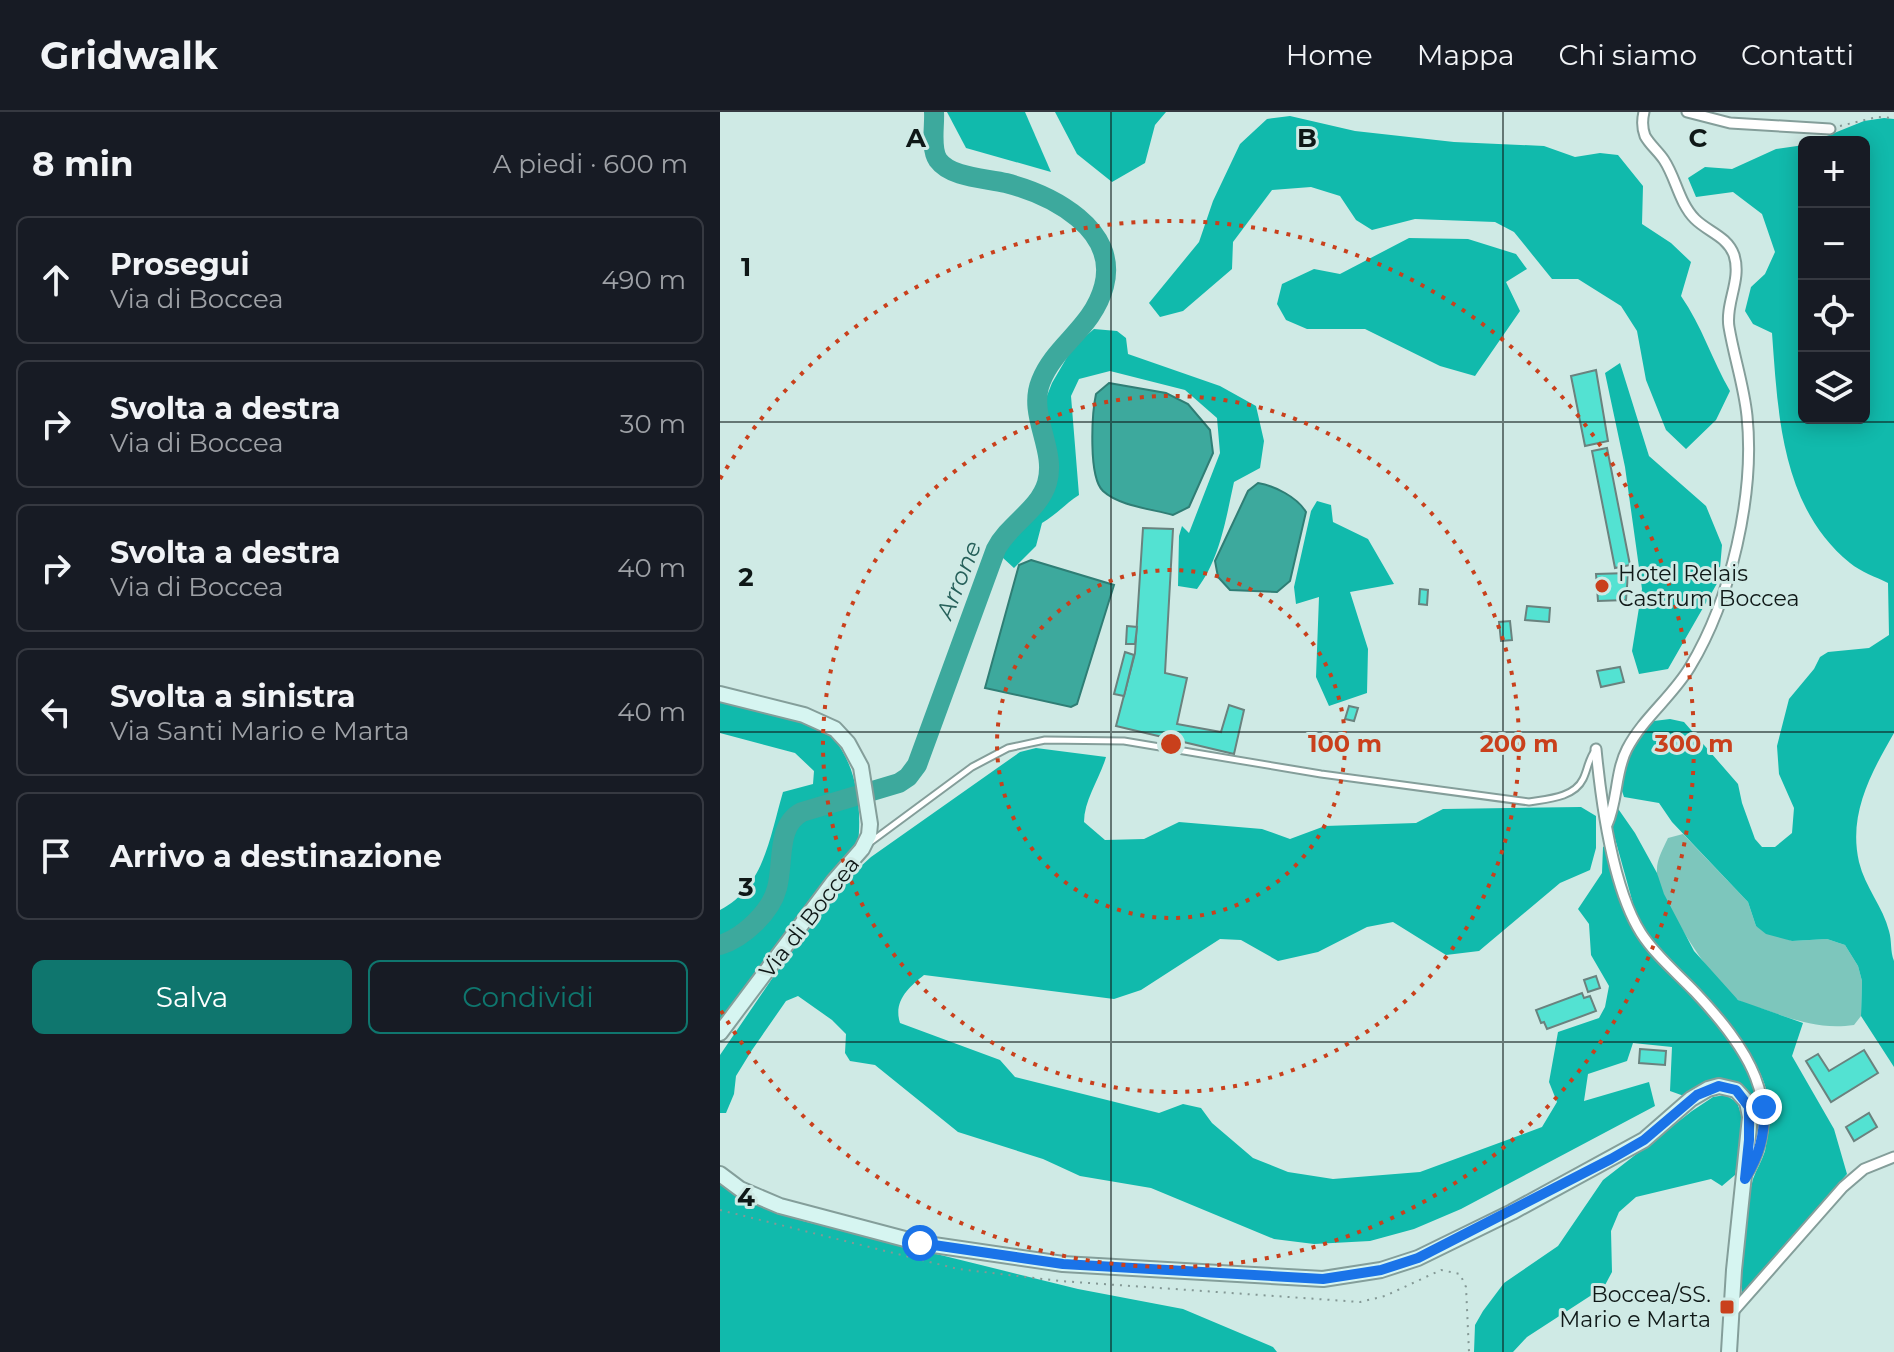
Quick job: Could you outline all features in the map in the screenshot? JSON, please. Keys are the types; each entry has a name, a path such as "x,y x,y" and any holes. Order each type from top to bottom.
{"street":[{"path":"1607,825 1626,750 1691,665 1733,565 1743,514 1747,443 1741,377 1728,317 1736,281 1734,255 1720,236 1695,219 1687,207 1665,161 1645,136 1644,112"},
{"path":"1687,112 1730,123 1830,129"},
{"name":"Via di Boccea","path":"720,694 825,722 848,743 861,767 870,824 869,835 862,849 834,881 720,1033"},
{"path":"1596,749 1607,825 1623,887 1640,932 1724,1025 1740,1048 1758,1086 1765,1127 1757,1159 1745,1179"},
{"path":"720,1174 752,1195 780,1206 920,1243 1063,1264 1323,1279 1381,1270 1418,1258 1611,1159 1644,1140 1697,1095 1719,1086 1736,1090 1749,1107 1749,1140 1734,1270 1729,1352"},
{"path":"1732,1313 1843,1187 1864,1169 1894,1157"}],"lane":[{"path":"862,849 972,767 1027,742 1124,741 1321,774 1529,802 1557,797 1576,789 1583,780 1588,759 1596,749"}],"path":[{"path":"1830,129 1855,120 1894,118"}],"shaded area":[{"path":"947,112 1025,112 1051,172 966,148"},
{"path":"1055,112 1166,112 1155,125 1145,163 1112,182 1077,154"},
{"path":"1290,116 1355,131 1454,142 1544,146 1575,157 1600,153 1618,155 1643,186 1642,224 1671,243 1691,262 1681,296 1730,391 1716,420 1686,449 1666,430 1646,380 1637,331 1621,306 1578,279 1552,279 1514,232 1495,222 1415,219 1372,230 1356,220 1340,196 1311,187 1272,190 1233,242 1232,269 1183,311 1160,317 1149,303 1199,242 1213,201 1240,144 1267,119"},
{"path":"1894,119 1894,733 1864,794 1856,844 1862,871 1890,935 1894,961 1894,1067 1861,1016 1862,981 1858,966 1845,945 1827,939 1792,941 1766,934 1756,926 1748,902 1672,822 1659,803 1624,797 1618,779 1636,736 1654,721 1670,719 1684,722 1738,784 1755,839 1762,847 1775,847 1792,833 1794,808 1779,774 1777,746 1789,699 1820,657 1828,652 1869,648 1889,635 1888,583 1854,566 1827,540 1810,515 1787,457 1777,395 1772,333 1753,324 1745,311 1751,287 1765,274 1775,252 1762,214 1733,192 1696,197 1688,178 1705,167 1732,169 1776,149 1798,146 1798,424 1870,424 1870,136 1827,136 1864,121"},
{"path":"1409,238 1468,239 1516,254 1527,269 1506,282 1520,311 1475,376 1440,366 1365,329 1307,329 1286,320 1277,304 1282,284 1314,269 1340,274"},
{"path":"1094,329 1117,331 1126,338 1128,354 1220,386 1256,406 1264,441 1260,468 1234,482 1217,551 1197,589 1178,586 1179,536 1182,526 1189,533 1220,453 1217,418 1185,390 1110,371 1079,379 1071,396 1079,495 1042,523 1036,546 1014,568 1002,557 1010,537 1038,507 1055,476 1043,406 1052,383 1073,347"},
{"path":"1620,363 1649,456 1706,506 1722,545 1719,580 1668,669 1639,674 1632,651 1642,589 1625,467 1605,373"},
{"path":"1109,383 1166,393 1188,404 1210,430 1213,453 1189,507 1173,515 1127,504 1110,496 1098,484 1093,459 1093,415 1096,394"},
{"path":"1258,483 1285,493 1306,512 1290,581 1277,592 1230,590 1218,577 1215,561 1248,491"},
{"path":"1317,501 1331,505 1333,522 1368,539 1394,584 1350,592 1368,649 1367,693 1329,706 1316,677 1319,597 1296,604 1294,587 1311,511"},
{"path":"1031,560 1114,585 1077,704 1071,707 985,688 1019,565"},
{"path":"720,701 790,716 826,731 837,743 852,774 857,792 859,827 858,843 720,1020 720,910 735,900 756,875 769,843 783,792 813,784 814,771 795,753 720,733"},
{"path":"1036,748 1106,757 1084,822 1105,840 1144,839 1179,822 1262,829 1290,839 1325,826 1416,823 1443,809 1581,807 1596,816 1596,848 1590,870 1560,883 1479,951 1446,955 1393,922 1367,927 1318,952 1278,961 1241,940 1220,939 1141,990 1114,999 924,975 901,1001 900,1023 1000,1060 1015,1077 1159,1113 1183,1104 1201,1108 1212,1123 1253,1158 1288,1172 1333,1179 1420,1172 1542,1127 1557,1102 1549,1082 1558,1032 1599,1018 1605,1007 1609,986 1591,955 1589,924 1578,909 1602,873 1603,847 1608,844 1630,915 1732,1040 1758,1089 1756,1102 1746,1094 1706,1083 1684,1096 1670,1091 1672,1047 1633,1043 1627,1061 1588,1074 1584,1101 1649,1082 1655,1106 1461,1209 1414,1229 1370,1241 1314,1244 1274,1239 1151,1188 1080,1176 1043,1159 958,1132 875,1065 850,1061 845,1053 846,1034 798,996 786,1001 752,1050 736,1076 734,1094 726,1113 720,1113 720,1055 780,967 848,878 871,857 1020,752"},
{"path":"1612,800 1657,873 1664,894 1694,951 1738,1000 1803,1023 1792,1056 1834,1129 1847,1174 1742,1295 1742,1252 1747,1206 1753,1179 1765,1151 1770,1124 1767,1090 1757,1065 1723,1016 1645,931 1637,918 1606,806"},
{"path":"1683,834 1748,902 1756,926 1792,941 1827,939 1845,945 1858,966 1862,981 1861,1016 1854,1025 1808,1023 1749,1005 1730,993 1717,979 1690,942 1660,886 1657,868 1668,838"},
{"path":"1725,1095 1737,1102 1744,1123 1735,1175 1722,1186 1711,1179 1636,1197 1619,1212 1611,1231 1612,1272 1604,1287 1527,1337 1513,1352 1474,1352 1475,1325 1504,1283 1558,1246 1603,1180 1692,1111 1713,1097"},
{"path":"720,1183 747,1200 803,1221 1078,1289 1183,1309 1273,1347 1277,1352 720,1352"}],"building":[{"path":"1596,370 1608,441 1585,446 1571,376"},
{"path":"1607,448 1630,565 1615,568 1592,451"},
{"path":"1143,528 1173,529 1165,673 1187,678 1177,724 1221,732 1229,705 1244,710 1234,754 1116,726 1135,653"},
{"path":"1628,573 1626,600 1598,601 1596,574"},
{"path":"1420,589 1428,590 1427,605 1419,604"},
{"path":"1527,606 1550,608 1549,622 1525,620"},
{"path":"1510,621 1512,640 1501,641 1499,622"},
{"path":"1127,626 1137,627 1135,644 1126,644"},
{"path":"1125,652 1134,655 1124,696 1114,694"},
{"path":"1620,667 1624,682 1601,687 1597,671"},
{"path":"1349,706 1358,708 1354,721 1345,719"},
{"path":"1596,976 1600,988 1588,992 1584,980"},
{"path":"1582,993 1584,998 1590,996 1596,1011 1547,1029 1544,1022 1541,1023 1536,1010"},
{"path":"1640,1049 1666,1051 1665,1065 1639,1063"},
{"path":"1864,1050 1878,1073 1831,1102 1806,1061 1818,1054 1829,1071"},
{"path":"1869,1113 1877,1127 1854,1141 1846,1127"}],"waterway":[{"name":"Arrone","path":"720,945 747,930 769,906 777,888 785,835 794,818 802,812 899,783 917,765 996,549 1031,509 1047,483 1048,458 1037,406 1041,381 1055,357 1091,314 1104,286 1106,266 1101,248 1092,232 1078,218 1043,196 1006,183 960,174 938,160 933,143 934,112"}],"place":[{"name":"Hotel Relais Castrum Boccea","path":"1602,586"},
{"name":"Boccea/SS. Mario e Marta","path":"1727,1307"}],"route":[{"path":"920,1243 1063,1264 1229,1274 1323,1279 1381,1270 1418,1258 1611,1159 1644,1140 1691,1099 1714,1087 1736,1090 1749,1107 1745,1179 1763,1143 1764,1107"}]}
